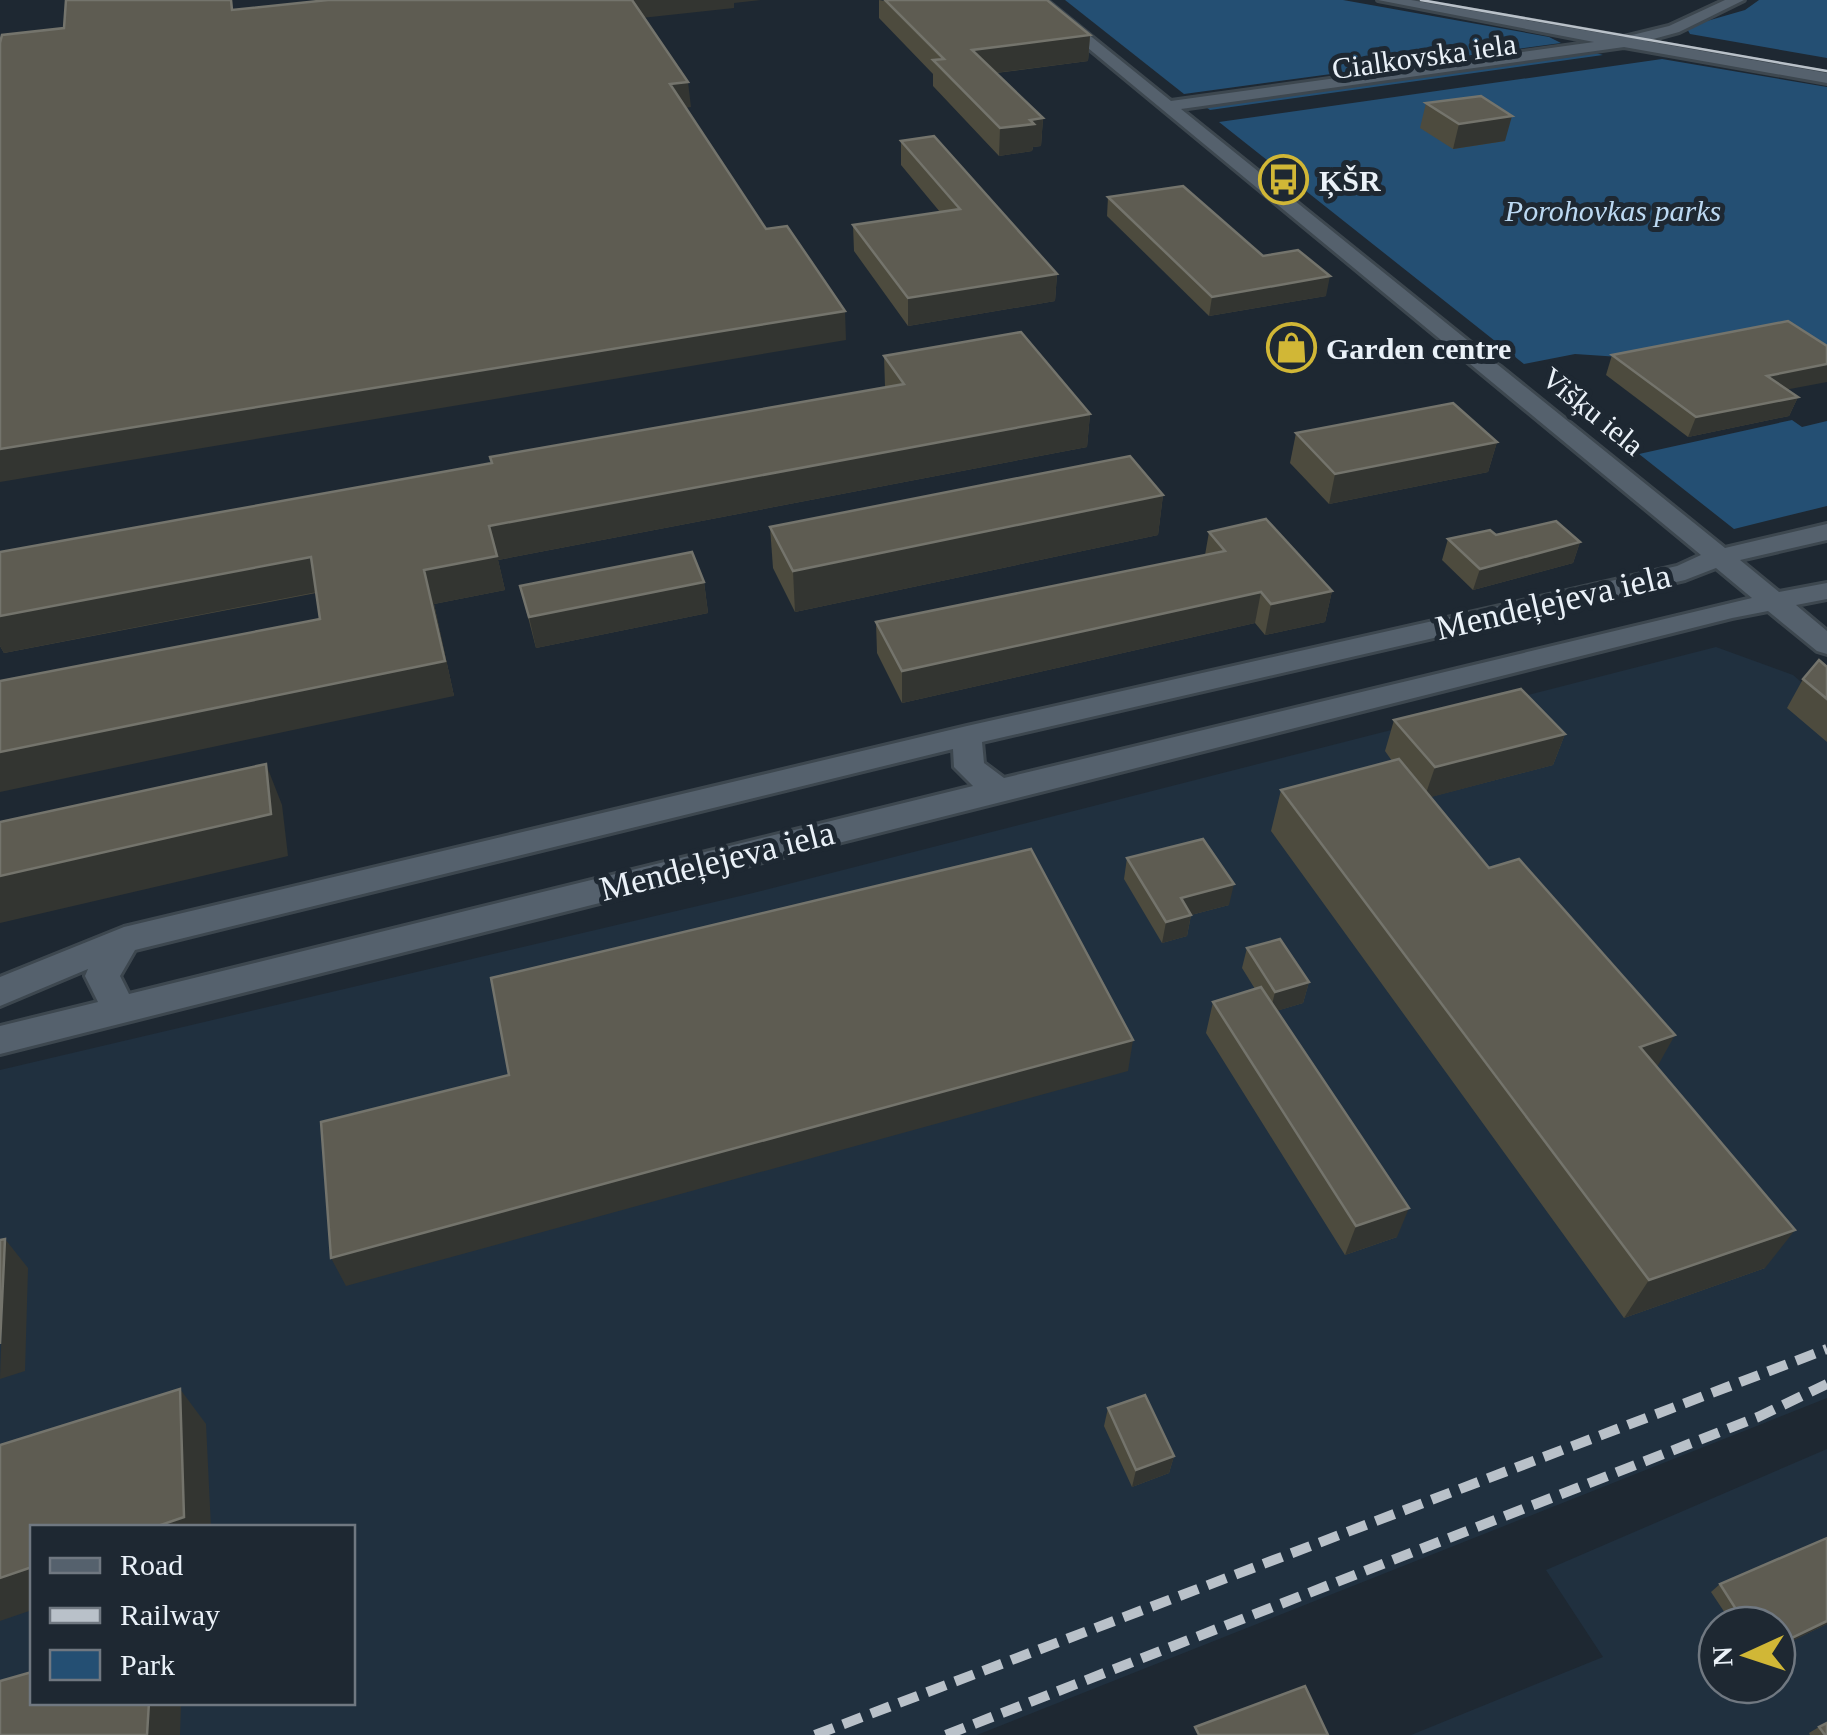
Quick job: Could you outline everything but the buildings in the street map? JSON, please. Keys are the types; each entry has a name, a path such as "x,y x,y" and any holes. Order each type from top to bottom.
{"street":[{"name":"Višķu iela","path":"1037,0 1827,645"},
{"path":"1385,0 1646,40 1827,62"},
{"path":"1472,0 1827,78"},
{"name":"Cialkovska iela","path":"1175,112 1646,40 1738,0"},
{"name":"Cialkovska iela","path":"1175,112 1646,40"},
{"name":"Mendeļejeva iela","path":"0,992 124,940 967,736 1685,572 1720,558 1827,532"},
{"name":"Mendeļejeva iela","path":"0,1040 1315,711 1732,610 1827,591"},
{"path":"1278,664 1306,684 1315,711"},
{"path":"967,736 969,766 999,790"},
{"path":"120,1012 102,976 124,940"}],"shaded area":[{"path":"1716,647 1793,675 1827,704 1827,1398 977,1735 0,1735 0,1070 753,893"},
{"path":"1827,1449 1827,1735 1411,1735 1603,1657 1546,1570"}],"green space":[{"path":"1065,0 1343,0 1549,37 1561,43 1184,94"},
{"path":"1759,0 1827,0 1827,58 1690,34 1686,27 1745,10"},
{"path":"1589,51 1603,55 1210,110 1203,105"},
{"name":"Porohovkas parks","path":"1662,59 1827,87 1827,371 1575,354 1524,364 1219,122"},
{"path":"1792,420 1802,427 1827,421 1827,506 1734,529 1639,454"}],"tram line":[{"path":"1421,0 1827,71"}],"railway":[{"path":"815,1735 1827,1349"},
{"path":"946,1735 1758,1417 1827,1384"}],"place":[{"name":"ĶŠR","path":"1284,180"},
{"name":"Garden centre","path":"1291,348"}]}
